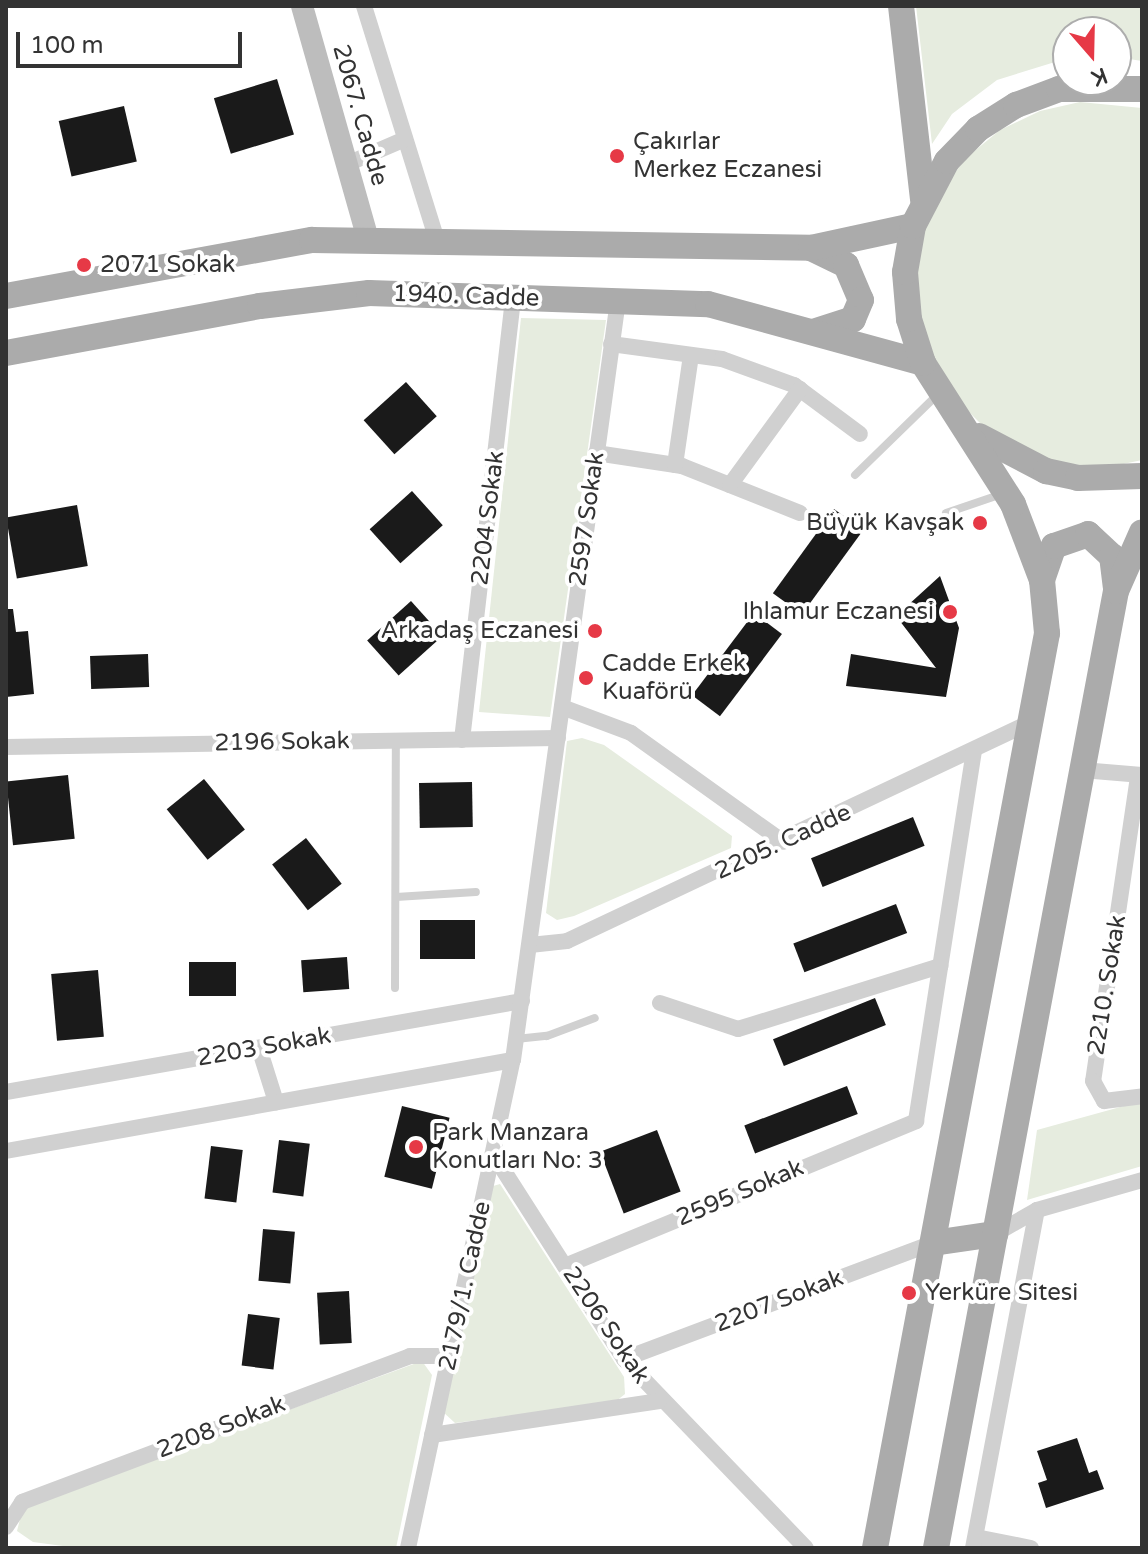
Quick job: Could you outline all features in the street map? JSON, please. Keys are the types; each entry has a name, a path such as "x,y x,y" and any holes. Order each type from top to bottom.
{"main road":[{"path":"901,6 923,200"},
{"path":"875,1548 1047,633 1042,580 1007,492 923,363 906,288 913,226 923,200 947,161 978,129 1016,105 1059,89 1142,89"},
{"path":"6,296 274,245 368,239 811,248 913,226"},
{"path":"799,329 837,329 853,319 861,300 846,265 811,248"},
{"name":"1940. Cadde","path":"6,353 319,296 513,297 708,304 923,363"},
{"path":"961,420 986,442 1046,471 1089,479 1142,476"},
{"path":"936,1548 1116,591 1142,532"},
{"path":"1042,580 1054,546 1088,534 1112,556 1116,591"},
{"path":"933,1243 995,1234"}],"street":[{"name":"2067. Cadde","path":"302,6 368,239"},
{"path":"364,6 437,240"},
{"path":"347,164 405,139"},
{"name":"2204 Sokak","path":"462,740 513,297"},
{"name":"2597 Sokak","path":"558,738 618,300"},
{"path":"611,344 722,359 800,389 860,434"},
{"path":"675,465 691,355"},
{"path":"730,485 800,389"},
{"path":"596,453 675,465 800,513"},
{"path":"562,707 631,733 783,842"},
{"name":"2205. Cadde","path":"530,945 567,941 783,842 1031,722"},
{"name":"2196 Sokak","path":"6,747 558,738"},
{"name":"2179/1. Cadde","path":"408,1548 513,1060 558,738"},
{"path":"660,1003 738,1029 940,966 974,750"},
{"path":"1082,770 1140,776"},
{"name":"2210. Sokak","path":"1140,776 1094,1073 1098,1096 1113,1103 1142,1096"},
{"name":"2595 Sokak","path":"565,1266 916,1121 940,966"},
{"name":"2203 Sokak","path":"6,1092 522,1001"},
{"path":"259,1048 276,1102"},
{"path":"6,1151 513,1060"},
{"name":"2206 Sokak","path":"493,1154 624,1359 659,1401 806,1548"},
{"path":"995,1234 1037,1210 1142,1180"},
{"path":"1031,1548 975,1542 1037,1210"},
{"name":"2207 Sokak","path":"624,1359 933,1243"},
{"name":"2208 Sokak","path":"6,1527 22,1502 410,1356 449,1356"},
{"path":"432,1435 659,1401"}],"lane":[{"path":"855,475 940,393"},
{"path":"946,513 1007,492"},
{"path":"395,988 396,741"},
{"path":"396,897 476,892"},
{"path":"516,1039 547,1036 595,1018"}],"shaded area":[{"path":"916,6 1142,6 1142,61 1132,59 1132,16 1052,16 1052,63 997,80 952,114 932,144"},
{"path":"1080,102 1142,108 1142,460 1109,467 1065,464 1023,451 986,429 955,398 932,361 918,319 915,276 922,233 940,192 966,158 1000,130 1040,111"},
{"path":"521,318 606,320 550,717 479,712"},
{"path":"582,738 604,745 732,836 731,848 574,916 557,920 546,913 567,741"},
{"path":"1142,1101 1142,1166 1027,1200 1037,1130"},
{"path":"500,1184 624,1377 625,1394 615,1402 455,1423 442,1411 493,1186"},
{"path":"422,1361 432,1375 396,1548 78,1548 33,1542 17,1531 23,1507"}],"building":[{"path":"277,79 294,134 231,154 214,98"},
{"path":"124,106 137,162 72,177 59,121"},
{"path":"406,382 437,416 394,454 364,420"},
{"path":"412,491 443,525 400,563 370,529"},
{"path":"77,505 88,566 17,579 6,518"},
{"path":"834,509 863,530 802,614 773,593"},
{"path":"940,576 959,628 946,697 846,686 851,654 936,668 896,616"},
{"path":"411,601 442,636 399,675 367,640"},
{"path":"6,609 13,609 16,632 28,631 34,694 6,697"},
{"path":"754,613 782,634 720,716 692,695"},
{"path":"148,654 149,687 91,689 90,656"},
{"path":"68,775 75,839 13,845 6,781"},
{"path":"204,779 245,830 208,860 167,809"},
{"path":"472,782 473,827 420,828 419,783"},
{"path":"913,817 925,846 823,887 811,858"},
{"path":"306,838 342,884 308,910 272,864"},
{"path":"896,904 907,933 804,972 793,943"},
{"path":"420,920 475,920 475,959 420,959"},
{"path":"347,957 349,989 303,992 301,960"},
{"path":"189,962 236,962 236,996 189,996"},
{"path":"98,970 104,1037 57,1041 51,974"},
{"path":"875,998 886,1025 784,1066 773,1039"},
{"path":"847,1086 858,1114 755,1153 744,1125"},
{"name":"Park Manzara Konutları No: 3","path":"402,1106 450,1118 432,1189 384,1177"},
{"path":"657,1130 681,1192 624,1213 600,1152"},
{"path":"279,1140 310,1144 303,1196 273,1193"},
{"path":"211,1146 243,1150 236,1203 205,1199"},
{"path":"263,1229 295,1232 290,1284 258,1281"},
{"path":"349,1291 352,1343 320,1345 317,1293"},
{"path":"248,1314 280,1318 273,1370 242,1366"},
{"path":"1077,1438 1089,1473 1097,1470 1104,1489 1046,1508 1038,1483 1047,1480 1037,1451"}],"place":[{"name":"Çakırlar Merkez Eczanesi","path":"617,156"},
{"name":"2071 Sokak","path":"84,265"},
{"name":"Büyük Kavşak","path":"980,523"},
{"name":"Ihlamur Eczanesi","path":"950,612"},
{"name":"Arkadaş Eczanesi","path":"595,631"},
{"name":"Cadde Erkek Kuaförü","path":"586,678"},
{"name":"Park Manzara Konutları No: 3","path":"416,1147"},
{"name":"Yerküre Sitesi","path":"909,1293"}]}
